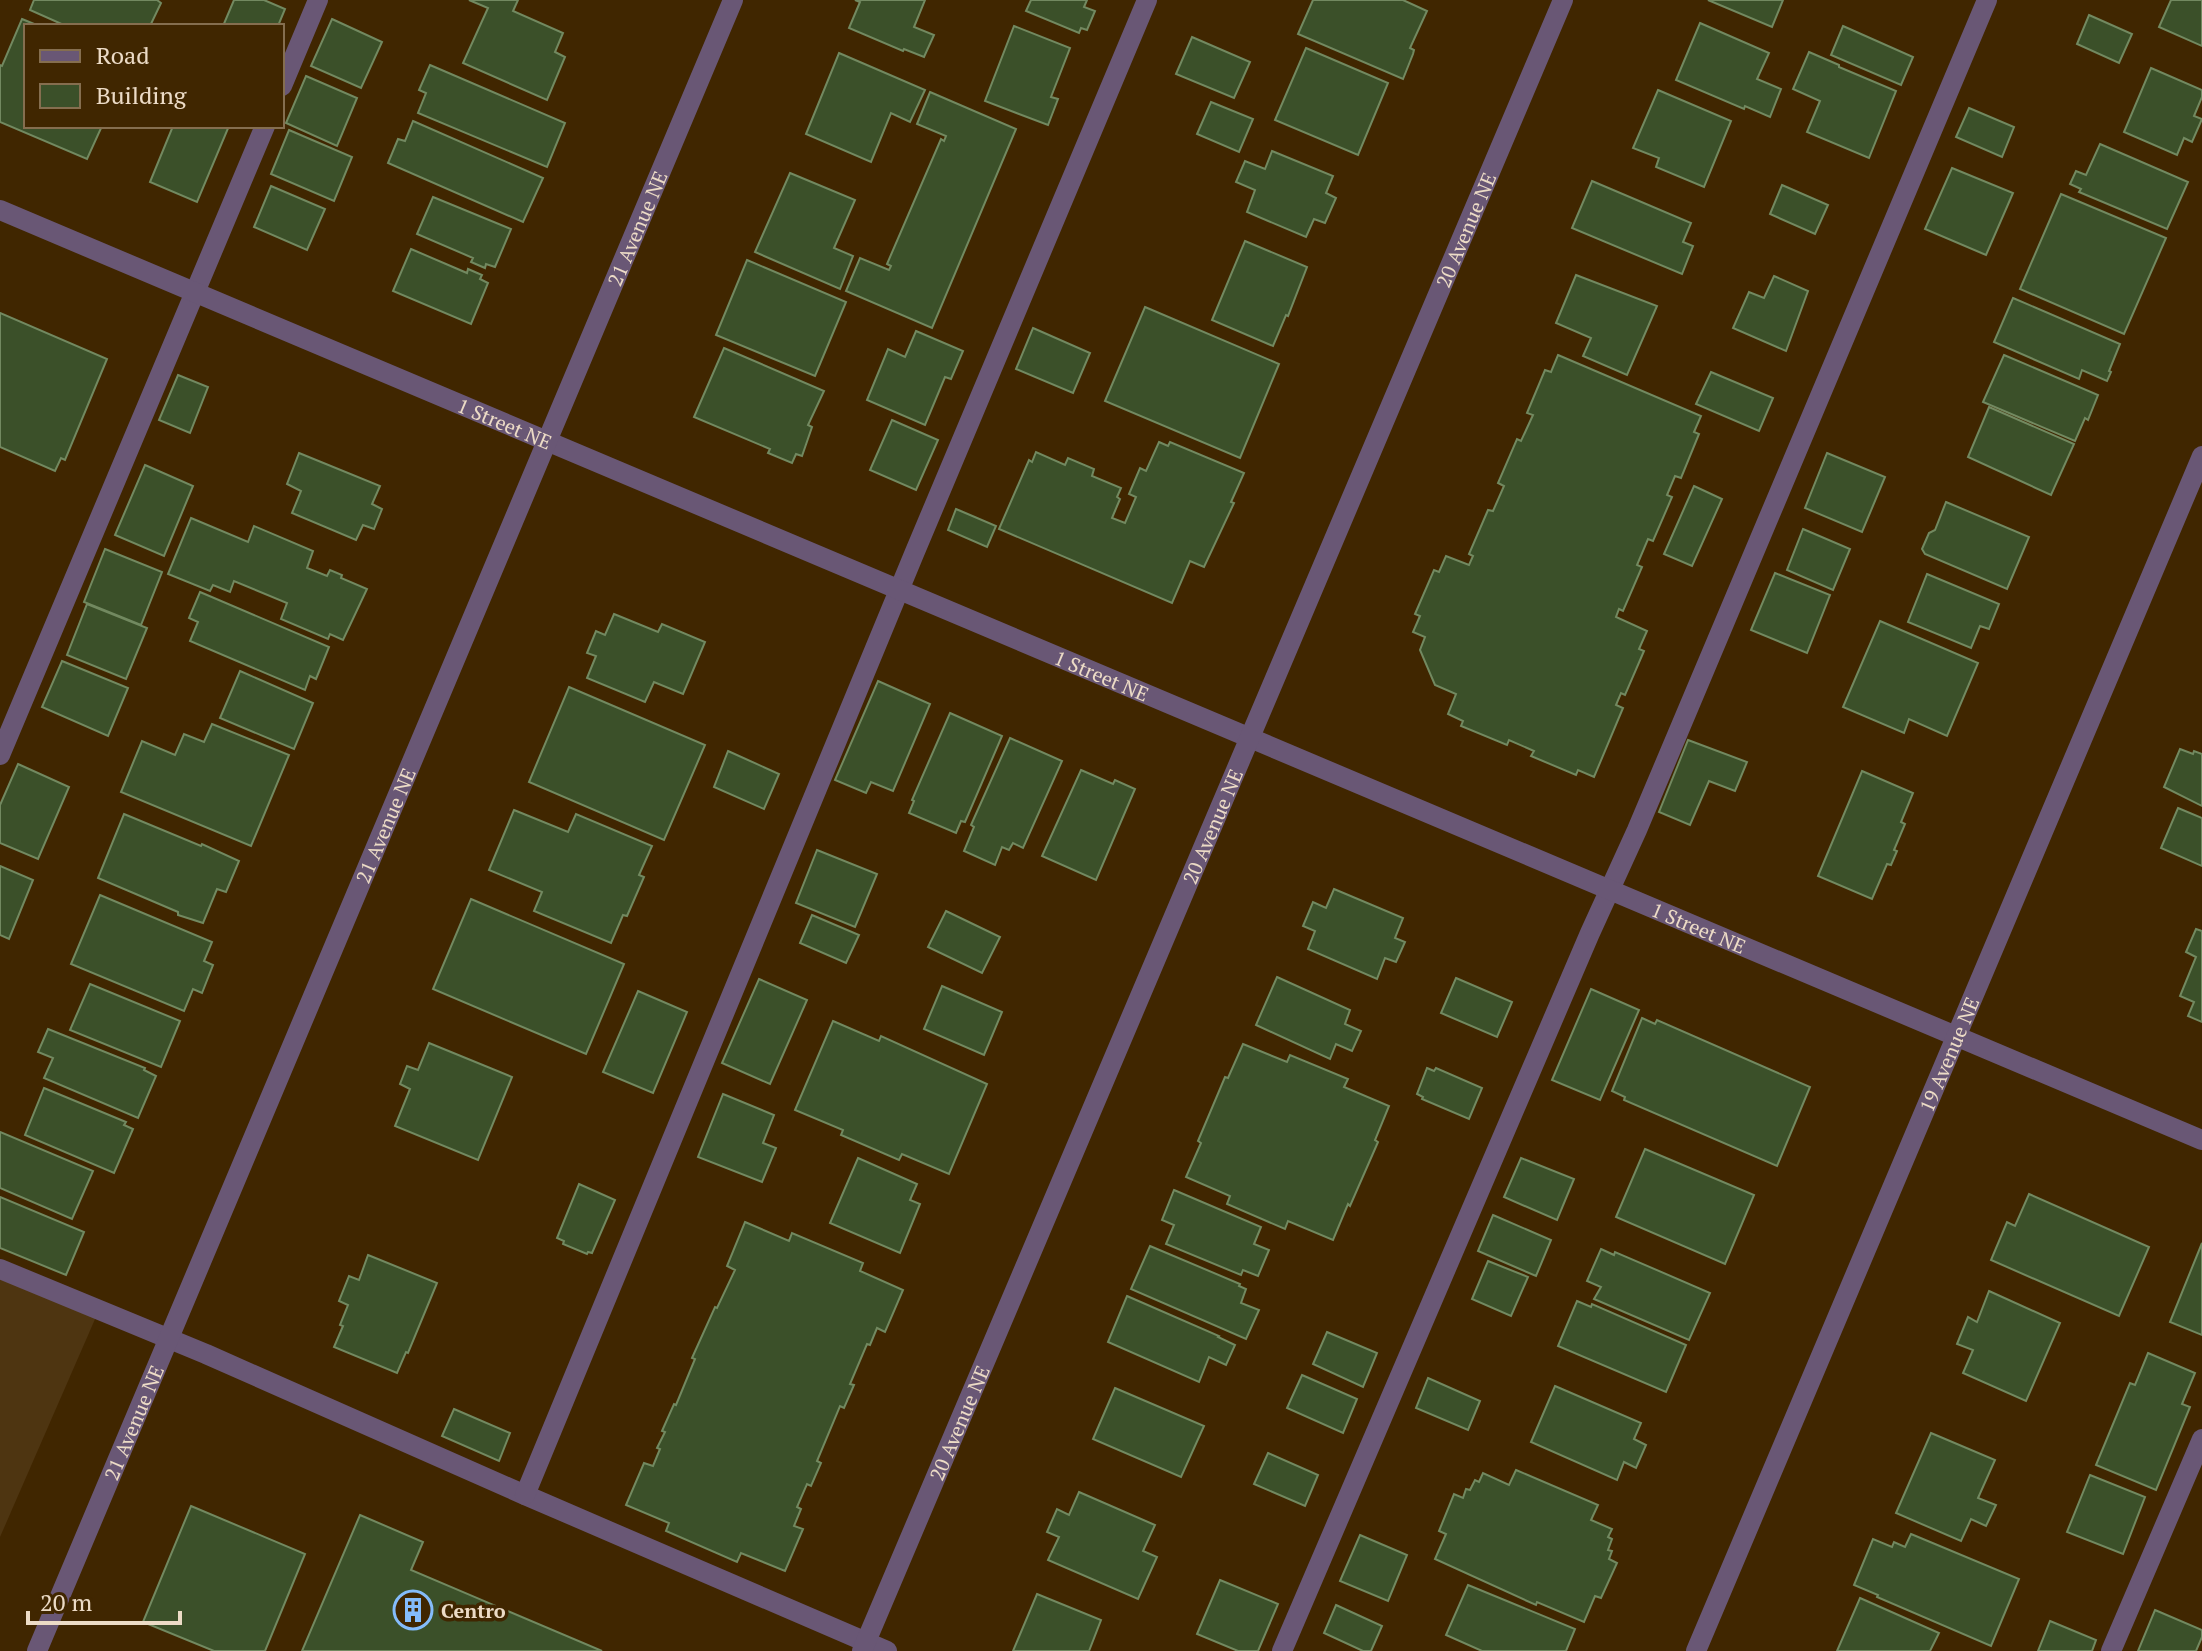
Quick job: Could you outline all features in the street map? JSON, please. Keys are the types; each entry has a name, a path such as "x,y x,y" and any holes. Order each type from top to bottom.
{"street":[{"path":"284,81 318,0"},
{"name":"21 Avenue NE","path":"37,1651 733,0"},
{"path":"525,1495 1147,0"},
{"name":"20 Avenue NE","path":"864,1647 1563,0"},
{"path":"1282,1651 1637,830 1987,0"},
{"path":"0,755 264,128"},
{"name":"1 Street NE","path":"0,210 2202,1140"},
{"name":"19 Avenue NE","path":"1696,1651 2202,456"},
{"path":"0,1269 168,1338 864,1647 887,1651"},
{"path":"2111,1651 2202,1439"}],"shaded area":[{"path":"0,1269 99,1310 0,1537"}],"building":[{"path":"34,0 157,0 161,3 151,24 62,24 30,10"},
{"path":"234,0 264,0 285,9 279,24 224,24"},
{"path":"469,0 518,0 513,11 563,33 555,52 565,57 547,100 463,63 488,8"},
{"path":"855,0 925,0 914,27 934,35 924,57 849,28 860,2"},
{"path":"1031,0 1087,0 1084,7 1095,11 1087,30 1081,28 1079,33 1026,11"},
{"path":"1313,0 1403,0 1427,11 1410,48 1414,50 1403,79 1298,34"},
{"path":"1708,0 1783,0 1772,27"},
{"path":"2171,0 2202,0 2202,46 2159,27"},
{"path":"2089,15 2132,34 2119,63 2077,44"},
{"path":"22,19 34,24 24,24 24,128 101,128 87,159 0,122 2,66"},
{"path":"332,19 382,42 361,88 311,66"},
{"path":"1700,23 1769,53 1757,79 1781,89 1770,117 1676,80"},
{"path":"1014,26 1070,48 1051,97 1058,99 1048,125 985,101"},
{"path":"1843,26 1913,57 1901,85 1831,55"},
{"path":"1192,37 1250,62 1234,98 1176,74"},
{"path":"1306,48 1388,83 1358,155 1275,120"},
{"path":"1809,52 1896,91 1869,158 1807,132 1820,101 1793,89"},
{"path":"839,53 925,90 910,122 891,113 871,162 806,134"},
{"path":"430,65 565,123 547,167 418,113 426,93 419,90"},
{"path":"2151,68 2202,90 2194,116 2202,119 2192,142 2184,138 2177,155 2124,132"},
{"path":"306,76 357,98 337,146 286,123"},
{"path":"1658,90 1731,121 1704,187 1656,167 1659,158 1633,148"},
{"path":"930,92 1016,129 932,328 846,291 860,258 889,270 891,266 887,264 941,139 944,141 946,136 917,124"},
{"path":"1211,102 1253,119 1239,152 1197,134"},
{"path":"1969,108 2014,127 2002,157 1956,137"},
{"path":"413,121 543,178 523,222 388,163 398,139 405,141"},
{"path":"172,128 228,128 197,202 150,182"},
{"path":"289,130 352,157 334,201 271,174"},
{"path":"2100,144 2188,182 2167,229 2079,192 2081,189 2070,184 2076,171 2086,175"},
{"path":"1272,151 1333,176 1326,193 1336,198 1325,223 1314,219 1306,237 1247,212 1255,190 1236,182 1245,161 1265,169"},
{"path":"1952,168 2013,193 1986,255 1925,229"},
{"path":"790,173 855,200 834,248 853,256 840,289 755,252"},
{"path":"1592,181 1691,223 1683,242 1693,246 1682,274 1572,228"},
{"path":"1782,185 1828,205 1815,234 1770,214"},
{"path":"271,186 325,209 307,250 254,227"},
{"path":"2061,194 2166,238 2124,334 2020,289"},
{"path":"433,197 511,229 495,267 486,264 485,268 471,262 473,258 417,234"},
{"path":"1245,241 1307,267 1273,346 1212,320"},
{"path":"411,249 467,273 468,269 482,275 480,279 488,283 471,324 393,291"},
{"path":"747,260 846,302 815,376 716,335"},
{"path":"1576,275 1657,306 1627,375 1583,356 1591,338 1556,323"},
{"path":"1774,276 1808,291 1786,351 1733,328 1749,292 1764,298"},
{"path":"2013,298 2120,344 2107,381 2082,370 2079,379 1994,342"},
{"path":"1145,307 1279,364 1240,458 1105,401"},
{"path":"0,313 107,359 65,460 61,458 55,471 0,447"},
{"path":"1033,328 1090,353 1073,393 1016,369"},
{"path":"916,331 963,351 951,379 945,377 925,425 867,400 888,349 905,357"},
{"path":"724,348 824,391 808,425 812,427 802,456 796,454 792,463 768,453 770,449 694,417"},
{"path":"1558,355 1701,416 1694,432 1699,434 1681,478 1675,476 1667,495 1672,497 1653,541 1648,539 1637,565 1642,567 1623,611 1619,609 1616,617 1647,631 1639,649 1644,651 1625,695 1621,693 1616,705 1623,708 1594,777 1578,770 1576,775 1531,756 1534,751 1509,740 1507,745 1461,726 1463,721 1448,714 1456,694 1435,685 1420,650 1425,637 1413,632 1420,616 1415,614 1434,570 1439,572 1446,556 1469,565 1473,556 1469,554 1488,510 1493,511 1504,486 1498,483 1517,439 1521,441 1533,415 1527,413 1545,370 1551,372"},
{"path":"2004,355 2098,395 2075,441 1983,402"},
{"path":"1711,372 1773,398 1759,431 1696,404"},
{"path":"178,375 208,387 190,433 159,420"},
{"path":"1989,407 2074,444 2051,495 1968,457"},
{"path":"892,420 938,440 916,490 870,470"},
{"path":"1159,442 1168,446 1170,442 1244,473 1231,502 1234,503 1204,567 1190,561 1172,603 999,529 1029,460 1032,462 1036,452 1065,465 1068,458 1094,469 1092,476 1121,488 1112,518 1125,523 1136,497 1129,494 1140,468 1146,471"},
{"path":"299,453 380,486 372,504 382,509 374,529 363,525 356,540 292,513 301,491 287,484"},
{"path":"1827,453 1885,477 1862,532 1805,508"},
{"path":"145,465 193,486 164,556 115,535"},
{"path":"1694,486 1722,499 1692,566 1664,554"},
{"path":"1946,502 2029,537 2007,589 1925,554 1922,549 1929,533 1935,530"},
{"path":"956,509 996,526 987,547 948,530"},
{"path":"191,518 248,542 254,526 313,551 307,568 327,576 330,570 367,589 343,640 330,634 328,639 281,619 287,603 234,581 230,592 213,585 210,591 168,574"},
{"path":"1803,529 1850,549 1833,590 1787,570"},
{"path":"105,549 162,572 141,625 84,602"},
{"path":"1775,573 1830,595 1807,653 1751,630"},
{"path":"1927,574 1999,604 1989,629 1980,626 1971,648 1908,622"},
{"path":"200,592 329,647 316,679 310,676 305,690 190,641 198,622 189,618"},
{"path":"87,604 147,628 126,679 67,655"},
{"path":"614,614 658,632 662,624 705,642 683,694 654,682 645,702 587,678 596,656 587,653 596,631 605,635"},
{"path":"1880,621 1978,663 1947,736 1909,719 1904,733 1843,707"},
{"path":"62,661 128,688 108,736 42,707"},
{"path":"240,671 313,703 294,749 220,718"},
{"path":"878,681 930,704 893,791 871,782 866,793 835,780"},
{"path":"569,687 705,745 664,840 529,782"},
{"path":"950,713 1002,736 965,822 961,821 956,833 909,813"},
{"path":"212,724 289,755 251,846 121,792 142,741 175,755 184,734 204,742"},
{"path":"1010,738 1062,761 1023,848 1013,843 1009,850 1002,847 995,865 964,851 974,827 971,825"},
{"path":"1688,740 1747,762 1735,791 1709,781 1690,825 1659,812"},
{"path":"2180,749 2202,754 2202,806 2164,787"},
{"path":"728,751 779,774 764,809 714,787"},
{"path":"18,764 69,787 38,859 0,843 0,805"},
{"path":"1081,770 1113,784 1115,780 1135,789 1096,880 1042,856"},
{"path":"1862,771 1913,793 1901,822 1905,824 1894,850 1897,851 1891,865 1887,864 1872,899 1818,876"},
{"path":"2178,808 2202,818 2202,866 2161,848"},
{"path":"514,810 568,832 576,814 652,846 639,875 644,877 611,943 534,911 542,892 489,870"},
{"path":"124,814 239,861 226,892 217,889 203,923 178,915 178,912 98,878"},
{"path":"817,850 877,874 855,927 796,903"},
{"path":"0,866 33,880 9,939 0,935"},
{"path":"1334,889 1403,918 1395,938 1405,942 1396,962 1385,958 1377,979 1308,949 1315,931 1303,926 1313,902 1326,908"},
{"path":"100,895 212,942 204,961 213,965 202,993 193,989 184,1011 71,964"},
{"path":"471,899 624,964 586,1054 433,989"},
{"path":"946,911 1000,937 982,973 928,947"},
{"path":"812,915 859,935 846,963 800,943"},
{"path":"2196,929 2202,931 2202,1022 2188,1016 2194,1002 2180,996 2196,957 2186,952"},
{"path":"1277,977 1350,1010 1345,1024 1361,1031 1352,1051 1336,1044 1330,1059 1256,1025"},
{"path":"1456,978 1512,1002 1497,1037 1441,1013"},
{"path":"759,979 807,1000 770,1084 722,1063"},
{"path":"90,984 180,1021 161,1067 70,1030"},
{"path":"942,986 1002,1012 984,1055 924,1029"},
{"path":"1591,989 1639,1010 1600,1100 1552,1080"},
{"path":"638,991 687,1012 653,1093 603,1072"},
{"path":"1642,1018 1655,1024 1657,1020 1810,1087 1777,1166 1624,1100 1625,1097 1612,1091"},
{"path":"833,1021 879,1041 881,1036 987,1084 949,1174 902,1154 899,1160 841,1135 843,1130 795,1110"},
{"path":"48,1029 145,1068 156,1076 138,1118 44,1078 53,1058 38,1052"},
{"path":"429,1043 512,1077 478,1160 395,1126 410,1089 400,1084 407,1066 418,1070"},
{"path":"1243,1044 1287,1062 1290,1055 1348,1079 1344,1087 1389,1106 1375,1140 1378,1142 1333,1240 1288,1221 1285,1229 1227,1204 1230,1196 1186,1177 1225,1077 1228,1078"},
{"path":"1427,1068 1434,1071 1436,1068 1482,1088 1469,1119 1417,1094"},
{"path":"44,1088 126,1122 124,1125 133,1129 114,1173 25,1135"},
{"path":"723,1094 774,1115 763,1143 776,1148 762,1182 698,1157"},
{"path":"0,1132 93,1171 72,1219 0,1188"},
{"path":"1645,1149 1754,1195 1725,1264 1616,1217"},
{"path":"858,1158 917,1184 910,1200 920,1204 900,1253 830,1223"},
{"path":"1521,1158 1574,1179 1557,1220 1504,1197"},
{"path":"579,1184 615,1200 592,1253 587,1254 563,1244 564,1241 557,1238"},
{"path":"1174,1190 1261,1227 1254,1244 1269,1250 1258,1276 1243,1270 1241,1275 1166,1244 1174,1225 1162,1220"},
{"path":"2029,1194 2149,1247 2119,1316 1991,1260 2007,1222 2015,1226"},
{"path":"0,1197 84,1232 66,1275 0,1248"},
{"path":"1493,1215 1551,1240 1536,1276 1478,1251"},
{"path":"745,1222 789,1241 792,1233 863,1263 860,1271 903,1290 885,1332 877,1328 870,1345 867,1344 850,1384 854,1385 844,1408 840,1406 817,1461 821,1463 797,1507 801,1509 794,1526 803,1529 785,1571 741,1553 737,1562 666,1531 669,1523 626,1505 644,1463 653,1466 665,1432 662,1431 695,1359 692,1358 735,1270 727,1266"},
{"path":"2202,1243 2202,1335 2170,1322"},
{"path":"1150,1246 1246,1289 1241,1303 1259,1310 1246,1339 1131,1289"},
{"path":"1601,1249 1614,1255 1615,1252 1710,1293 1689,1340 1594,1299 1601,1287 1587,1281"},
{"path":"368,1255 437,1283 397,1373 334,1347 348,1305 339,1301 349,1276 359,1280"},
{"path":"1488,1261 1528,1277 1511,1316 1472,1299"},
{"path":"1989,1291 2060,1323 2026,1401 1963,1373 1973,1350 1957,1344 1968,1317 1977,1322"},
{"path":"1127,1296 1235,1345 1226,1365 1209,1357 1199,1382 1108,1342"},
{"path":"1577,1301 1591,1307 1592,1304 1686,1345 1666,1392 1558,1346"},
{"path":"1327,1332 1377,1353 1363,1387 1313,1364"},
{"path":"2148,1353 2195,1373 2182,1404 2190,1407 2156,1490 2096,1465 2130,1383 2135,1385"},
{"path":"1302,1375 1357,1399 1343,1433 1287,1408"},
{"path":"1428,1378 1480,1401 1468,1430 1416,1408"},
{"path":"1555,1386 1641,1423 1634,1439 1646,1445 1636,1468 1624,1462 1617,1480 1531,1442"},
{"path":"1115,1388 1204,1426 1181,1477 1093,1439"},
{"path":"454,1409 510,1433 499,1461 442,1436"},
{"path":"1931,1433 1995,1460 1978,1498 1996,1505 1986,1526 1971,1519 1961,1541 1896,1513"},
{"path":"1268,1453 1318,1475 1305,1506 1254,1484"},
{"path":"1516,1470 1598,1505 1591,1520 1612,1529 1608,1537 1612,1539 1609,1559 1617,1563 1601,1598 1595,1596 1584,1622 1537,1602 1536,1605 1435,1559 1446,1534 1439,1531 1454,1494 1463,1498 1466,1489 1470,1490 1475,1480 1479,1482 1483,1473 1509,1485"},
{"path":"2090,1475 2145,1497 2123,1554 2067,1532"},
{"path":"1079,1492 1155,1525 1143,1551 1157,1557 1138,1599 1048,1560 1059,1537 1047,1532 1057,1509 1069,1515"},
{"path":"191,1506 305,1554 265,1651 214,1651 143,1622"},
{"name":"Centro","path":"360,1515 423,1542 411,1570 602,1651 302,1651"},
{"path":"1911,1534 2019,1579 1991,1646 1854,1585 1873,1539 1892,1547 1894,1542 1905,1547"},
{"path":"1360,1535 1407,1555 1388,1601 1340,1581"},
{"path":"1220,1580 1278,1604 1258,1651 1238,1651 1197,1634"},
{"path":"1468,1585 1575,1629 1566,1651 1482,1651 1446,1635"},
{"path":"1037,1594 1101,1620 1089,1651 1013,1651"},
{"path":"1860,1598 1939,1633 1930,1651 1837,1651"},
{"path":"1336,1605 1382,1626 1371,1651 1363,1651 1324,1633"},
{"path":"2155,1610 2202,1630 2196,1651 2138,1651"},
{"path":"2050,1621 2096,1640 2092,1651 2038,1651"}],"place":[{"name":"Centro","path":"413,1610"}]}
